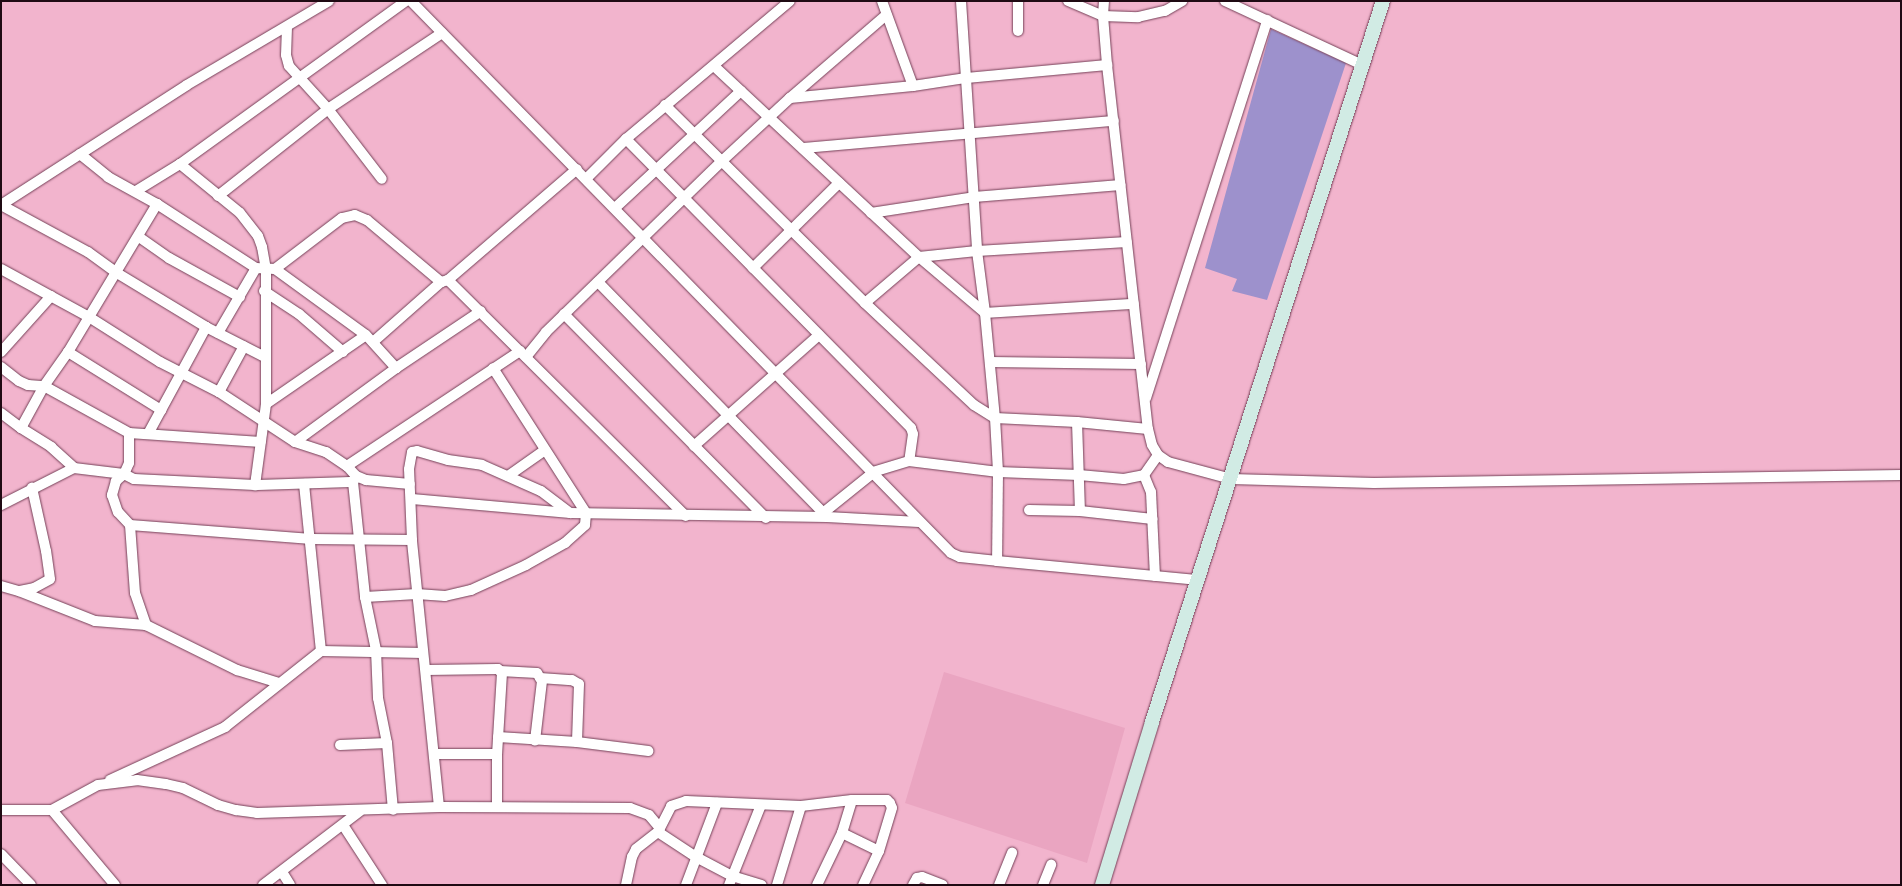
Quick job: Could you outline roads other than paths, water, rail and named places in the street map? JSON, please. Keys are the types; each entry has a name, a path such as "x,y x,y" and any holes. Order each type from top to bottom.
{"street":[{"path":"265,357 206,327 117,273 88,252 1,205 187,85 329,1"},
{"path":"136,192 180,164 406,1"},
{"path":"412,1 951,553 960,557 996,561 1199,580"},
{"path":"586,179 626,139 790,1"},
{"path":"882,1 913,86"},
{"path":"961,1 977,251 990,362 998,472 996,561"},
{"path":"1018,1 1018,31"},
{"path":"1068,1 1103,16 1138,18 1165,11 1182,1"},
{"path":"1104,1 1103,16 1107,65 1148,429 1152,445 1158,455 1181,467 1231,479 1374,484 1901,475"},
{"path":"1225,1 1362,65"},
{"path":"1102,885 1383,1"},
{"path":"347,466 493,368 523,354 770,116 886,15"},
{"path":"1145,401 1268,20"},
{"path":"287,27 287,61 300,79 328,109 382,179"},
{"path":"218,196 328,109 442,32"},
{"path":"790,98 913,86 966,78 1107,65"},
{"path":"714,66 770,116 919,257 985,313 1134,304"},
{"path":"614,208 741,91"},
{"path":"665,105 723,160 865,303 960,393 994,418 1077,422 1148,429"},
{"path":"803,148 1114,121"},
{"path":"626,139 911,428 913,434 909,461"},
{"path":"80,154 108,177 266,269 370,339 396,368"},
{"path":"180,164 240,212 251,225 260,242 266,269 264,291 266,404 265,424 255,485"},
{"path":"266,404 343,352 370,339 445,281 577,168"},
{"path":"753,268 839,183"},
{"path":"871,213 974,197 1121,186"},
{"path":"21,428 44,386 68,352 139,237 157,204"},
{"path":"218,333 240,297 266,269 342,218 355,215 367,220 481,311 686,516"},
{"path":"139,237 169,258 240,297"},
{"path":"865,303 919,257 977,251 1127,242"},
{"path":"1,269 89,317 160,362 219,392 295,442 326,452 347,466 355,479 365,597 376,650 378,698 386,743 393,810"},
{"path":"598,282 825,515"},
{"path":"264,291 299,314 343,352"},
{"path":"1,352 50,296"},
{"path":"295,442 396,368 481,311"},
{"path":"564,314 766,518"},
{"path":"148,434 206,327"},
{"path":"694,446 819,335"},
{"path":"219,392 244,346"},
{"path":"68,352 161,410"},
{"path":"990,362 1141,364"},
{"path":"1,367 19,381 28,385 44,386 129,433 261,442"},
{"path":"365,597 417,594 445,596 470,590 497,580 565,542 585,525 586,513 493,368"},
{"path":"1,413 51,447 74,468"},
{"path":"1077,422 1080,511"},
{"path":"129,433 129,464 124,474 116,481 112,495 118,512 130,525 133,579 139,608 146,625"},
{"path":"440,807 412,540 410,457 412,452 417,450 448,460 482,465 541,491 570,513"},
{"path":"508,476 545,450"},
{"path":"825,515 874,472 909,461 998,472 1124,479 1144,475 1158,455"},
{"path":"1,505 74,468 124,474 134,479 255,485 304,484 355,479 410,484"},
{"path":"1144,475 1150,485 1155,576"},
{"path":"304,484 321,651"},
{"path":"19,591 34,588 50,579 46,551 32,488"},
{"path":"412,499 570,513 766,518 825,515 919,522"},
{"path":"1029,510 1080,511 1153,519"},
{"path":"130,525 311,539 412,540"},
{"path":"1,586 19,591 95,621 146,625 237,670 279,683"},
{"path":"1,810 52,810 98,786 225,727 321,651 376,650 423,653"},
{"path":"426,670 537,673 543,684 535,741"},
{"path":"497,807 497,754 503,677 500,671"},
{"path":"540,678 572,680 579,684 577,742"},
{"path":"498,737 535,741 577,742 648,751"},
{"path":"340,745 386,743"},
{"path":"435,754 497,754"},
{"path":"98,786 137,780 166,784 183,788 218,805 257,813 440,807 630,808 649,815 659,830 730,880 762,885"},
{"path":"817,885 842,833 852,800"},
{"path":"626,885 632,858 636,850 659,830 671,806 678,802 801,806 852,800 887,800 892,808 879,851 863,885"},
{"path":"686,885 717,803"},
{"path":"730,880 761,805"},
{"path":"777,885 801,806"},
{"path":"52,810 115,885"},
{"path":"263,885 360,811"},
{"path":"343,825 382,885"},
{"path":"842,833 879,851"},
{"path":"999,885 1012,852"},
{"path":"1,854 32,885"},
{"path":"1043,885 1051,865"},
{"path":"282,872 290,885"},
{"path":"913,885 917,878 943,885"}]}
